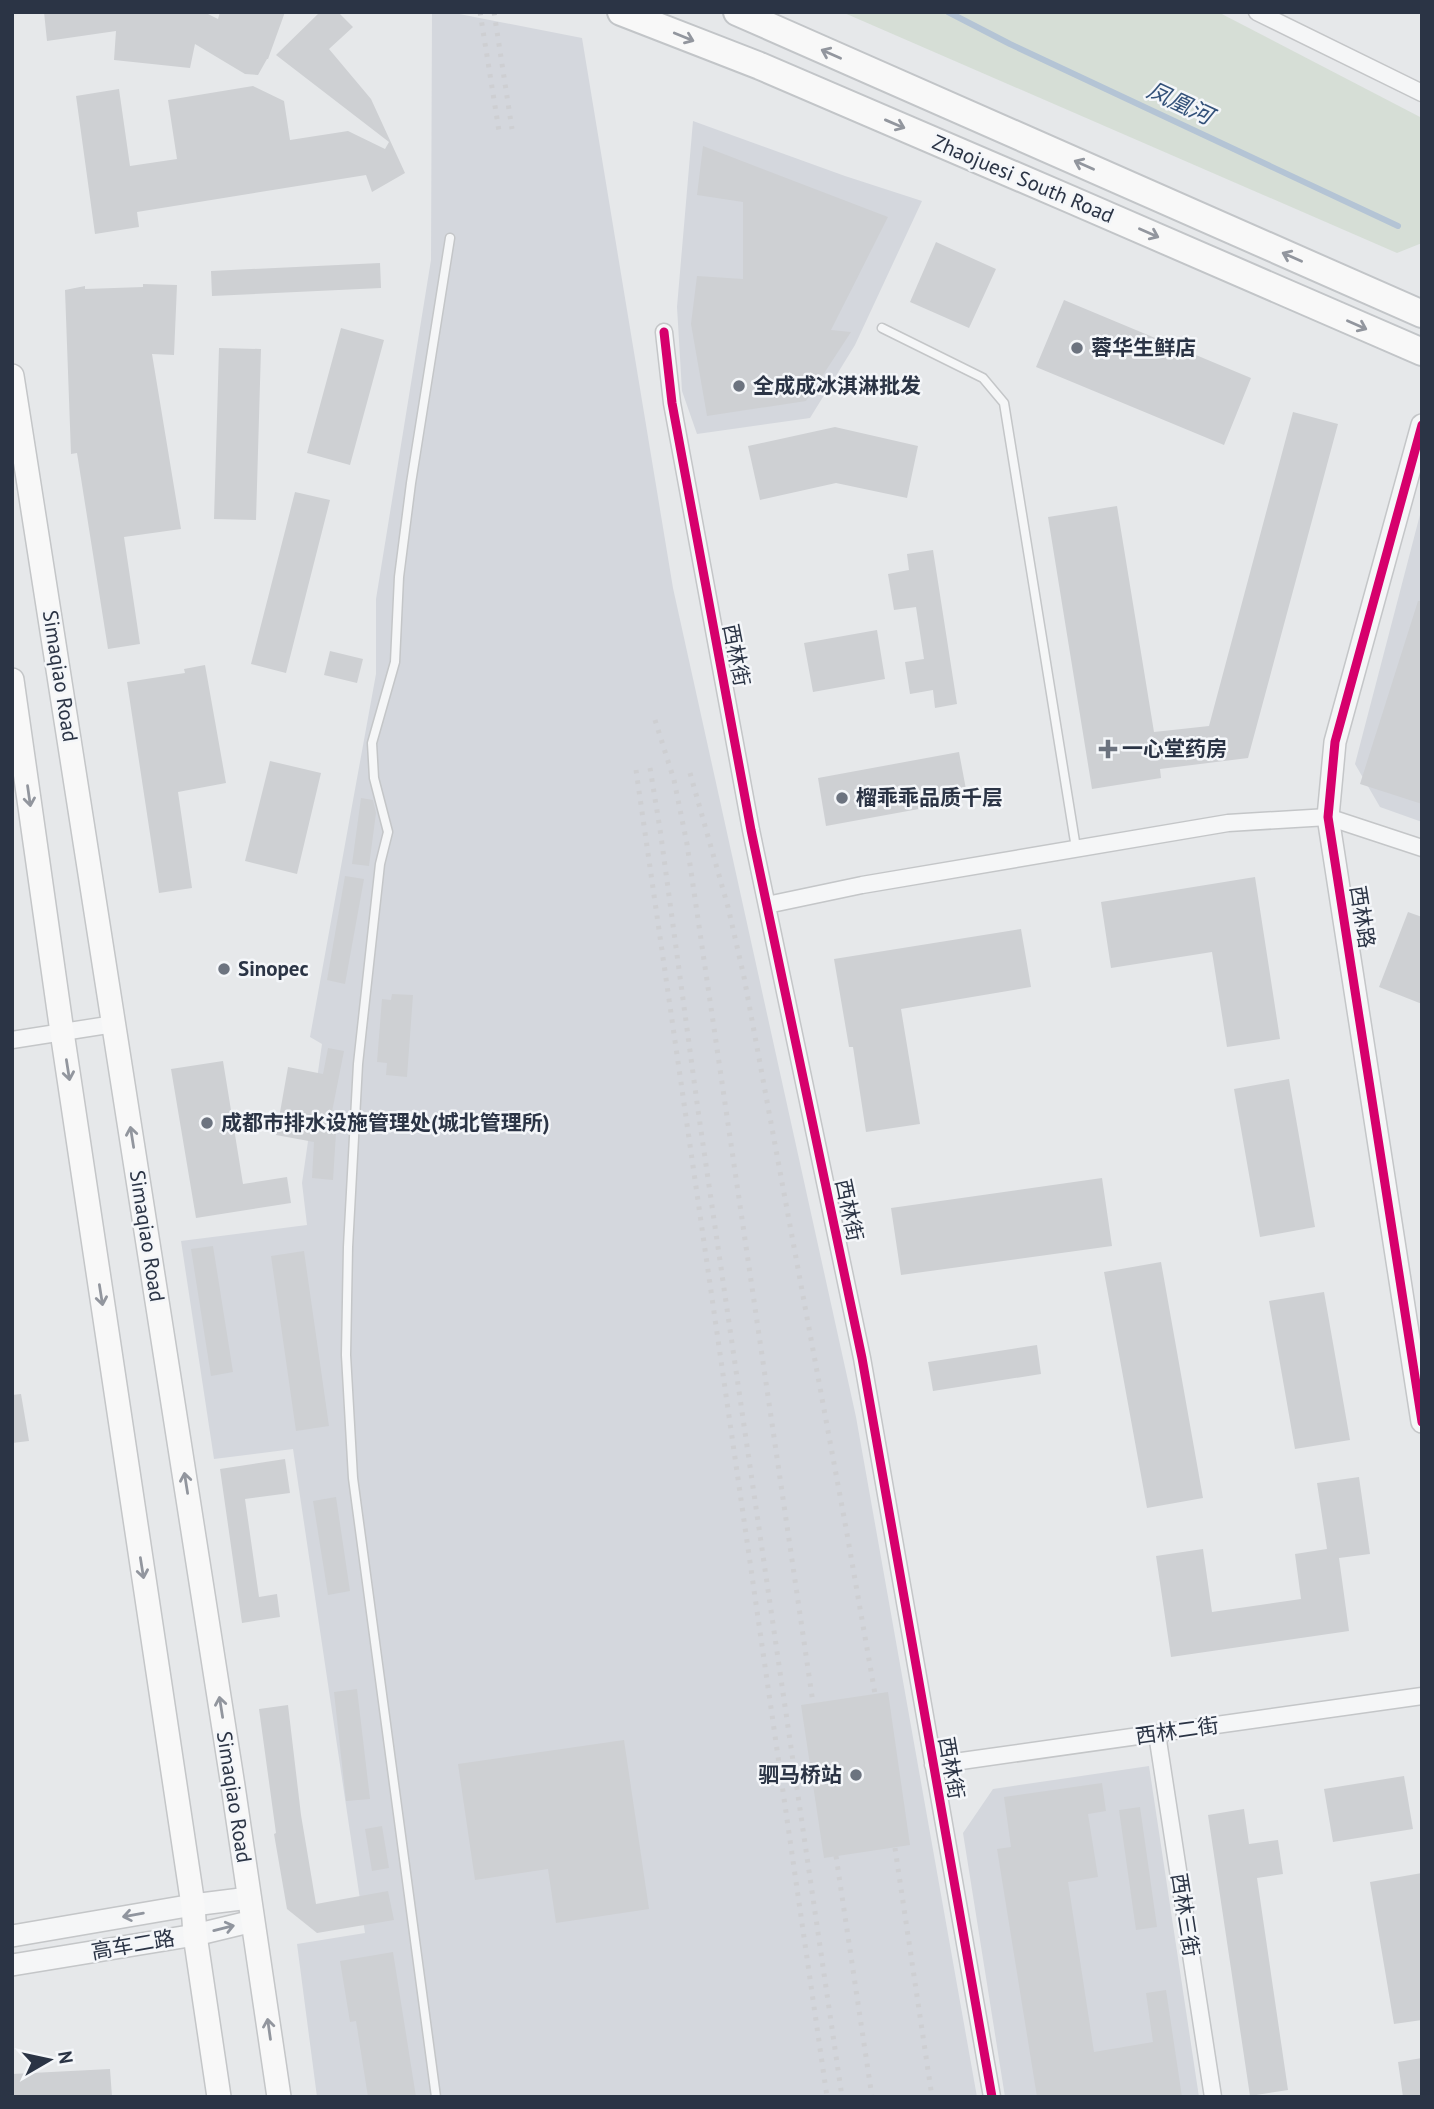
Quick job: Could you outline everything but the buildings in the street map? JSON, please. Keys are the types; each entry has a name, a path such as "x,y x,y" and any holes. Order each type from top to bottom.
{"main road":[{"name":"Zhaojuesi South Road","path":"621,12 772,72 1422,352"},
{"name":"Zhaojuesi South Road","path":"737,12 1422,314"},
{"name":"Simaqiao Road","path":"12,376 279,2097"},
{"path":"12,680 219,2097"}],"street":[{"path":"1257,12 1422,93"},
{"name":"西林街","path":"664,332 672,403 767,905 862,1358 992,2097"},
{"name":"西林路","path":"1422,425 1335,742 1328,817 1422,1422"},
{"path":"767,905 862,885 1228,823 1328,817 1422,848"},
{"path":"12,1040 114,1024"},
{"name":"西林二街","path":"933,1765 1422,1696"},
{"name":"西林三街","path":"1157,1734 1213,2097"},
{"name":"高车二路","path":"12,1936 193,1905 251,1909"},
{"name":"高车二路","path":"12,1965 195,1935 251,1909"}],"lane":[{"path":"436,2097 353,1478 346,1355 348,1247 358,1064 380,863 388,832 374,778 372,743 395,662 399,577 411,484 450,238"},
{"path":"882,328 983,378 1004,403 1076,848"}],"shaded area":[{"path":"432,12 449,12 582,38 673,588 856,1417 977,2097 317,2097 297,1944 365,1933 293,1449 214,1459 181,1241 307,1225 302,1183 322,1044 310,1037 376,674 376,599 431,260"},
{"path":"842,12 1218,12 1422,118 1422,243 1397,253"},
{"path":"693,121 922,201 855,345 810,418 697,434 682,391 677,307"},
{"path":"1422,507 1422,822 1380,807 1355,764"},
{"path":"1149,1766 1199,2097 1005,2097 963,1833 993,1789"}],"waterway":[{"name":"凤凰河","path":"948,12 1010,44 1398,226"}],"railway":[{"path":"480,12 499,131"},
{"path":"494,12 512,129"},
{"path":"655,720 674,780 687,844 813,1703"},
{"path":"650,768 842,2097"},
{"path":"636,770 827,2097"},
{"path":"690,773 728,907 744,977 875,1694"},
{"path":"895,1848 932,2097"},
{"path":"836,1856 872,2097"}],"cycle path":[{"path":"664,332 672,403 751,830 862,1358 992,2097"},
{"path":"1422,425 1335,742 1328,817 1422,1422"}],"place":[{"name":"蓉华生鲜店","path":"1077,348"},
{"name":"全成成冰淇淋批发","path":"739,386"},
{"name":"一心堂药房","path":"1108,749"},
{"name":"榴乖乖品质千层","path":"842,798"},
{"name":"Sinopec","path":"224,969"},
{"name":"成都市排水设施管理处(城北管理所)","path":"207,1123"},
{"name":"驷马桥站","path":"856,1775"}]}
